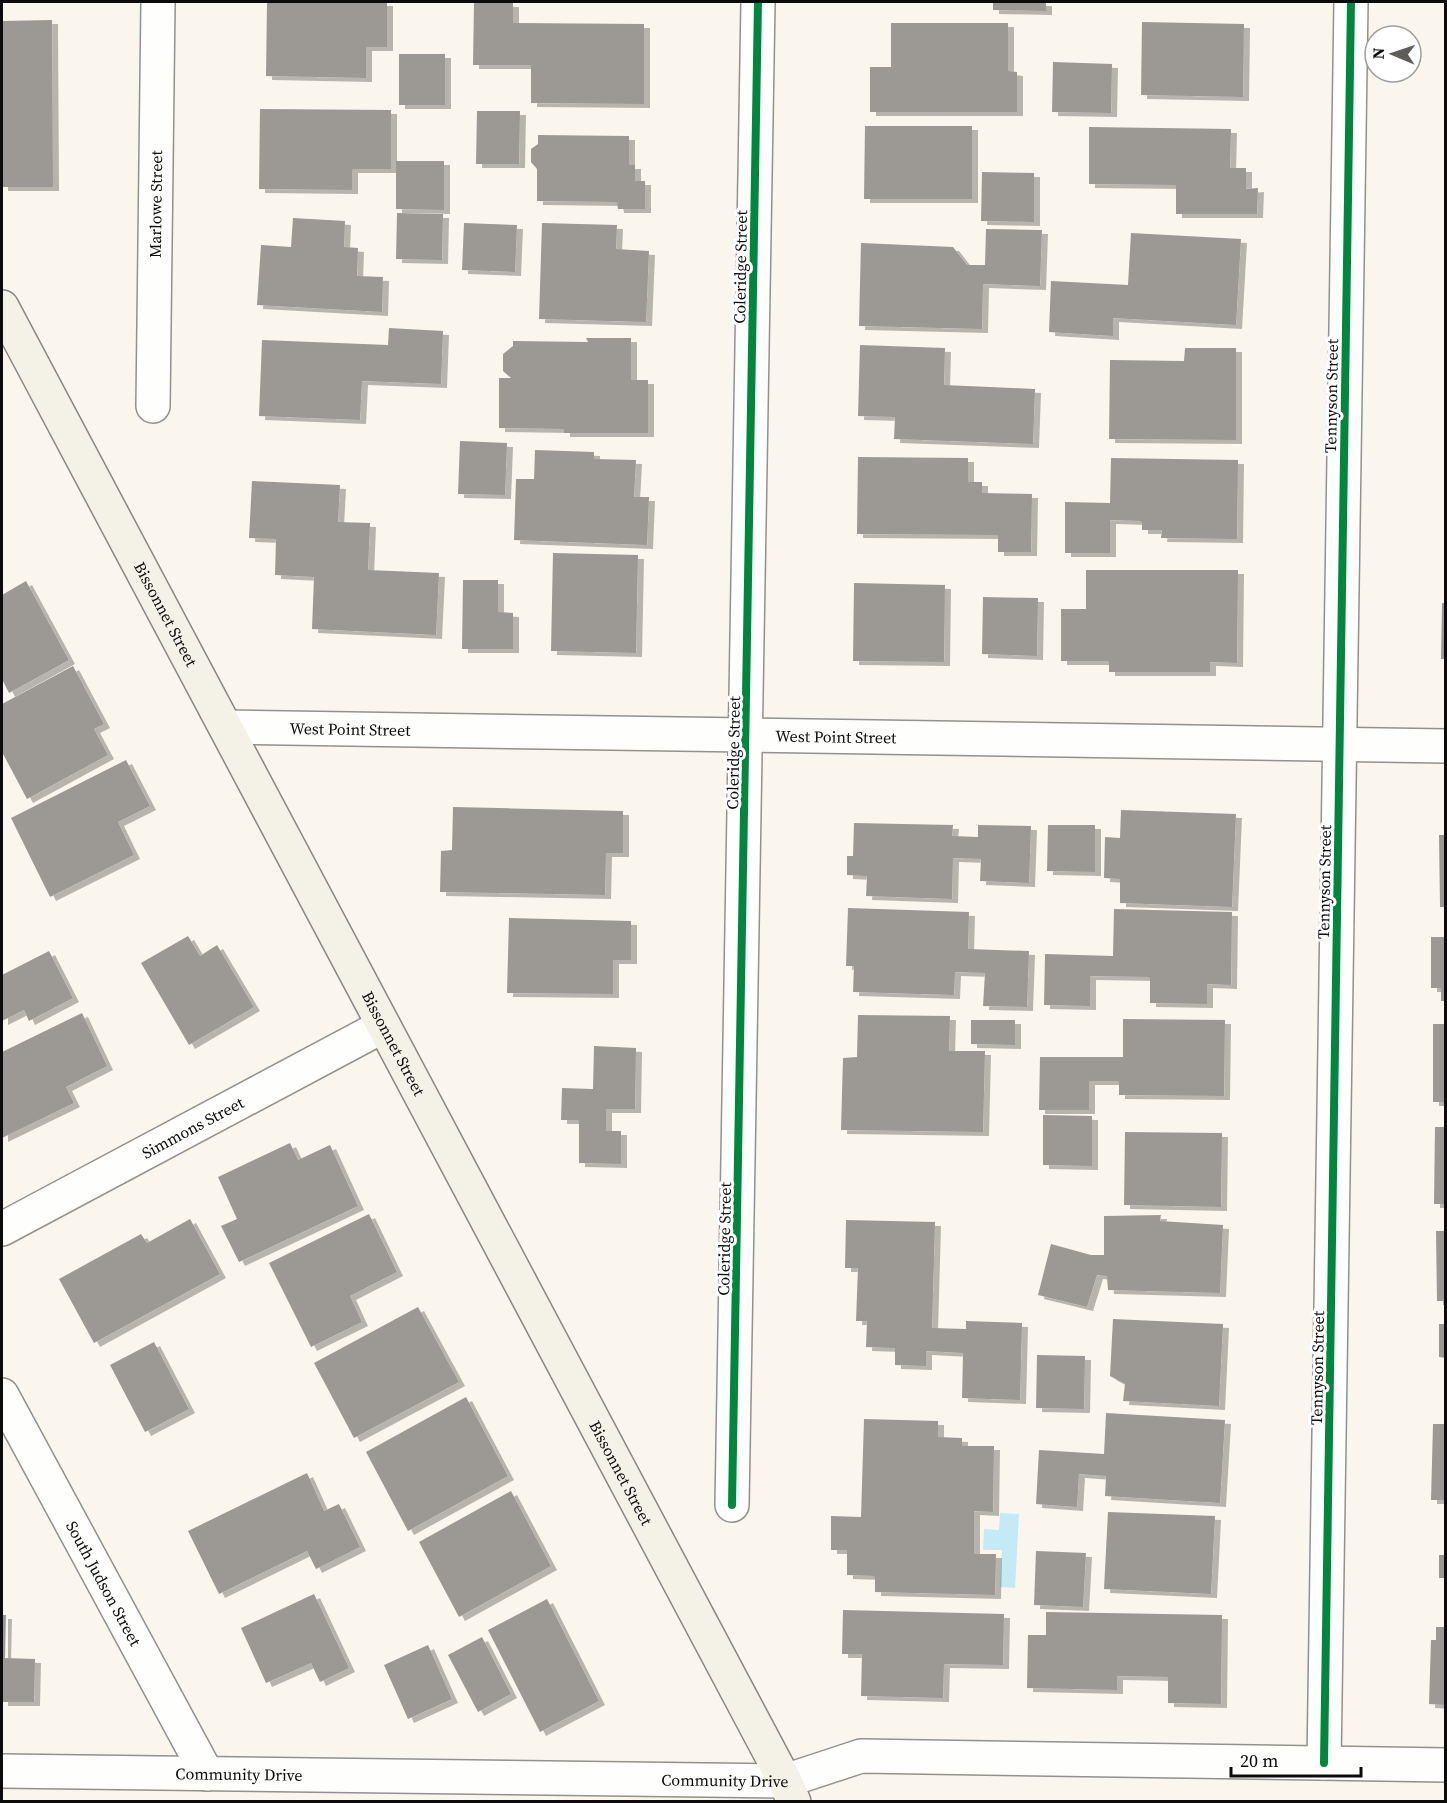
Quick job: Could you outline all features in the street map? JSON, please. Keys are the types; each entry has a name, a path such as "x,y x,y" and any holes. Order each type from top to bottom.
{"main road":[{"name":"Bissonnet Street","path":"2,307 793,1795"}],"street":[{"name":"Marlowe Street","path":"153,406 158,2"},
{"name":"Coleridge Street","path":"732,1505 758,2"},
{"name":"Tennyson Street","path":"1324,1763 1351,2"},
{"name":"West Point Street","path":"227,727 1446,746"},
{"name":"Simmons Street","path":"2,1229 383,1026"},
{"name":"South Judson Street","path":"2,1395 207,1774"},
{"name":"Community Drive","path":"2,1771 207,1774 793,1795 861,1756 1446,1765"}],"water":[{"path":"1000,1513 1019,1514 1015,1588 1000,1587 1002,1550 983,1550 984,1529 999,1530"}],"building":[{"path":"267,2 387,2 387,47 366,47 366,78 266,76"},
{"path":"474,2 513,3 513,23 644,24 644,104 531,103 531,65 473,65"},
{"path":"993,2 1046,2 1046,11 993,10"},
{"path":"52,20 53,187 2,187 2,21"},
{"path":"1142,22 1244,24 1243,97 1141,95"},
{"path":"891,23 1008,23 1008,71 1017,72 1017,112 870,112 870,67 891,67"},
{"path":"399,54 445,54 445,105 399,105"},
{"path":"1053,62 1112,64 1111,113 1052,112"},
{"path":"260,109 391,110 391,169 352,169 352,190 259,189"},
{"path":"477,111 520,111 519,164 476,164"},
{"path":"865,126 972,126 972,199 864,199"},
{"path":"1089,127 1231,129 1230,168 1246,168 1246,189 1258,188 1257,214 1176,214 1176,185 1089,184"},
{"path":"538,135 629,136 629,165 635,165 635,181 645,181 645,209 618,209 617,202 537,201 537,169 531,162 531,149 538,144"},
{"path":"396,161 444,161 444,210 396,209"},
{"path":"982,172 1034,173 1034,222 981,221"},
{"path":"397,213 443,214 442,260 396,259"},
{"path":"293,218 345,221 344,247 358,248 357,276 383,277 382,312 257,305 261,245 291,247"},
{"path":"464,223 517,225 515,272 462,270"},
{"path":"542,223 617,225 616,249 649,251 646,322 539,319"},
{"path":"986,229 1042,230 1040,286 983,284 982,329 859,326 861,243 953,247 967,265 985,265"},
{"path":"1131,233 1241,239 1236,325 1113,318 1113,336 1049,332 1051,281 1128,285"},
{"path":"389,328 443,331 441,384 362,381 360,420 259,416 262,340 388,345"},
{"path":"586,338 631,338 631,380 648,380 648,433 564,433 564,429 499,428 499,378 511,378 503,371 503,354 513,346 513,341 588,342"},
{"path":"860,345 945,348 944,385 1035,389 1033,444 894,439 895,417 858,416"},
{"path":"1185,348 1236,348 1236,440 1109,439 1110,360 1184,361"},
{"path":"460,441 507,443 505,495 458,494"},
{"path":"535,450 594,452 594,459 636,460 634,497 649,497 647,545 514,540 516,479 534,479"},
{"path":"858,457 968,458 968,482 982,482 982,493 1032,494 1031,552 998,552 998,535 857,534"},
{"path":"1111,458 1238,460 1237,539 1161,538 1162,530 1142,530 1142,521 1110,520 1110,553 1065,553 1065,502 1110,503"},
{"path":"252,481 340,485 338,522 370,523 368,570 439,573 436,635 312,629 314,577 275,575 276,539 249,538"},
{"path":"553,553 638,555 636,653 551,651"},
{"path":"1086,570 1238,570 1237,663 1210,662 1210,672 1109,672 1109,661 1061,661 1061,609 1086,609"},
{"path":"463,580 498,580 498,612 513,613 513,649 462,649"},
{"path":"26,581 69,660 9,693 2,679 2,595"},
{"path":"854,583 945,585 944,662 853,661"},
{"path":"983,597 1038,598 1037,656 982,654"},
{"path":"1442,603 1446,603 1446,659 1441,659"},
{"path":"73,666 104,724 94,729 108,755 27,799 2,752 2,704"},
{"path":"126,760 150,806 118,822 134,855 50,897 11,818"},
{"path":"453,807 623,811 623,853 606,853 605,895 440,892 441,851 452,850"},
{"path":"1121,810 1236,814 1232,907 1120,903 1120,879 1104,878 1105,837 1120,838"},
{"path":"854,823 953,825 952,836 978,837 978,825 1031,826 1029,883 980,881 981,859 953,858 952,899 866,896 867,876 847,875 847,856 853,856"},
{"path":"1048,825 1095,825 1095,872 1047,871"},
{"path":"1439,835 1446,835 1446,907 1440,907"},
{"path":"848,908 969,912 968,949 1029,951 1027,1007 983,1006 985,973 955,972 954,995 853,992 854,966 846,966"},
{"path":"1114,909 1232,912 1231,985 1207,984 1207,1004 1150,1003 1150,977 1090,976 1090,1006 1044,1005 1045,954 1113,956"},
{"path":"509,918 631,921 631,960 613,960 613,994 507,993"},
{"path":"188,936 200,956 217,945 254,1007 189,1045 141,963"},
{"path":"1431,937 1446,937 1446,1001 1441,1001 1441,988 1431,988"},
{"path":"49,951 73,998 29,1021 24,1010 2,1021 2,975"},
{"path":"82,1013 107,1066 66,1087 74,1103 2,1138 2,1052"},
{"path":"858,1015 950,1016 949,1051 985,1051 983,1132 841,1130 843,1058 857,1057"},
{"path":"1123,1019 1225,1020 1224,1096 1119,1095 1119,1081 1089,1081 1089,1110 1039,1110 1040,1057 1123,1057"},
{"path":"971,1020 1015,1020 1015,1045 971,1044"},
{"path":"1433,1024 1446,1024 1446,1102 1433,1102"},
{"path":"594,1046 636,1048 635,1109 606,1109 606,1131 621,1131 621,1164 579,1163 579,1120 561,1120 562,1088 593,1089"},
{"path":"1043,1115 1092,1116 1092,1166 1043,1165"},
{"path":"1435,1127 1446,1127 1446,1204 1434,1204"},
{"path":"1125,1132 1222,1133 1221,1207 1124,1205"},
{"path":"290,1143 298,1160 330,1145 358,1206 239,1262 221,1226 237,1219 218,1177"},
{"path":"369,1214 397,1272 350,1296 362,1322 311,1347 269,1263"},
{"path":"1161,1215 1160,1221 1223,1225 1220,1293 1108,1290 1107,1276 1097,1275 1087,1307 1038,1295 1051,1244 1091,1255 1104,1255 1104,1216"},
{"path":"190,1219 220,1274 94,1343 59,1279 141,1234 147,1243"},
{"path":"846,1220 935,1222 932,1328 966,1329 966,1321 1022,1323 1020,1400 962,1398 963,1353 926,1351 926,1366 895,1365 895,1348 866,1347 867,1321 856,1321 858,1268 845,1268"},
{"path":"1436,1231 1446,1231 1446,1301 1437,1301"},
{"path":"418,1307 459,1382 354,1438 314,1363"},
{"path":"1113,1319 1223,1324 1219,1406 1123,1401 1125,1384 1110,1376"},
{"path":"1439,1324 1446,1324 1446,1358 1439,1357"},
{"path":"154,1342 189,1409 145,1432 110,1365"},
{"path":"1037,1355 1085,1356 1084,1409 1036,1408"},
{"path":"466,1397 508,1476 408,1531 366,1452"},
{"path":"1106,1413 1225,1420 1220,1503 1105,1496 1106,1476 1079,1474 1077,1507 1036,1504 1039,1450 1104,1454"},
{"path":"864,1419 938,1421 938,1437 962,1438 962,1446 994,1446 993,1512 974,1511 974,1554 996,1554 995,1595 875,1592 875,1576 847,1575 847,1550 831,1550 831,1516 861,1517"},
{"path":"1433,1424 1446,1424 1446,1500 1431,1500"},
{"path":"307,1473 324,1511 339,1504 360,1547 316,1569 307,1551 219,1594 188,1531"},
{"path":"511,1491 551,1566 459,1617 419,1542"},
{"path":"1108,1512 1215,1516 1211,1594 1104,1589"},
{"path":"1036,1551 1086,1553 1083,1607 1034,1605"},
{"path":"1439,1555 1446,1555 1446,1578 1439,1578"},
{"path":"314,1594 349,1668 320,1682 311,1663 266,1683 241,1628"},
{"path":"547,1599 599,1701 540,1732 488,1630"},
{"path":"843,1610 1004,1614 1003,1665 944,1664 943,1698 861,1696 862,1654 842,1654"},
{"path":"1046,1612 1222,1615 1221,1704 1168,1703 1168,1677 1117,1676 1117,1690 1027,1688 1028,1635 1046,1635"},
{"path":"2,1615 6,1615 5,1658 35,1659 34,1702 2,1702"},
{"path":"1436,1627 1446,1627 1446,1705 1429,1704 1431,1640 1436,1640"},
{"path":"482,1637 511,1694 478,1712 448,1655"},
{"path":"428,1645 452,1699 408,1719 384,1665"}],"cycle path":[{"path":"732,1505 758,2"},
{"path":"1324,1763 1351,2"}]}
